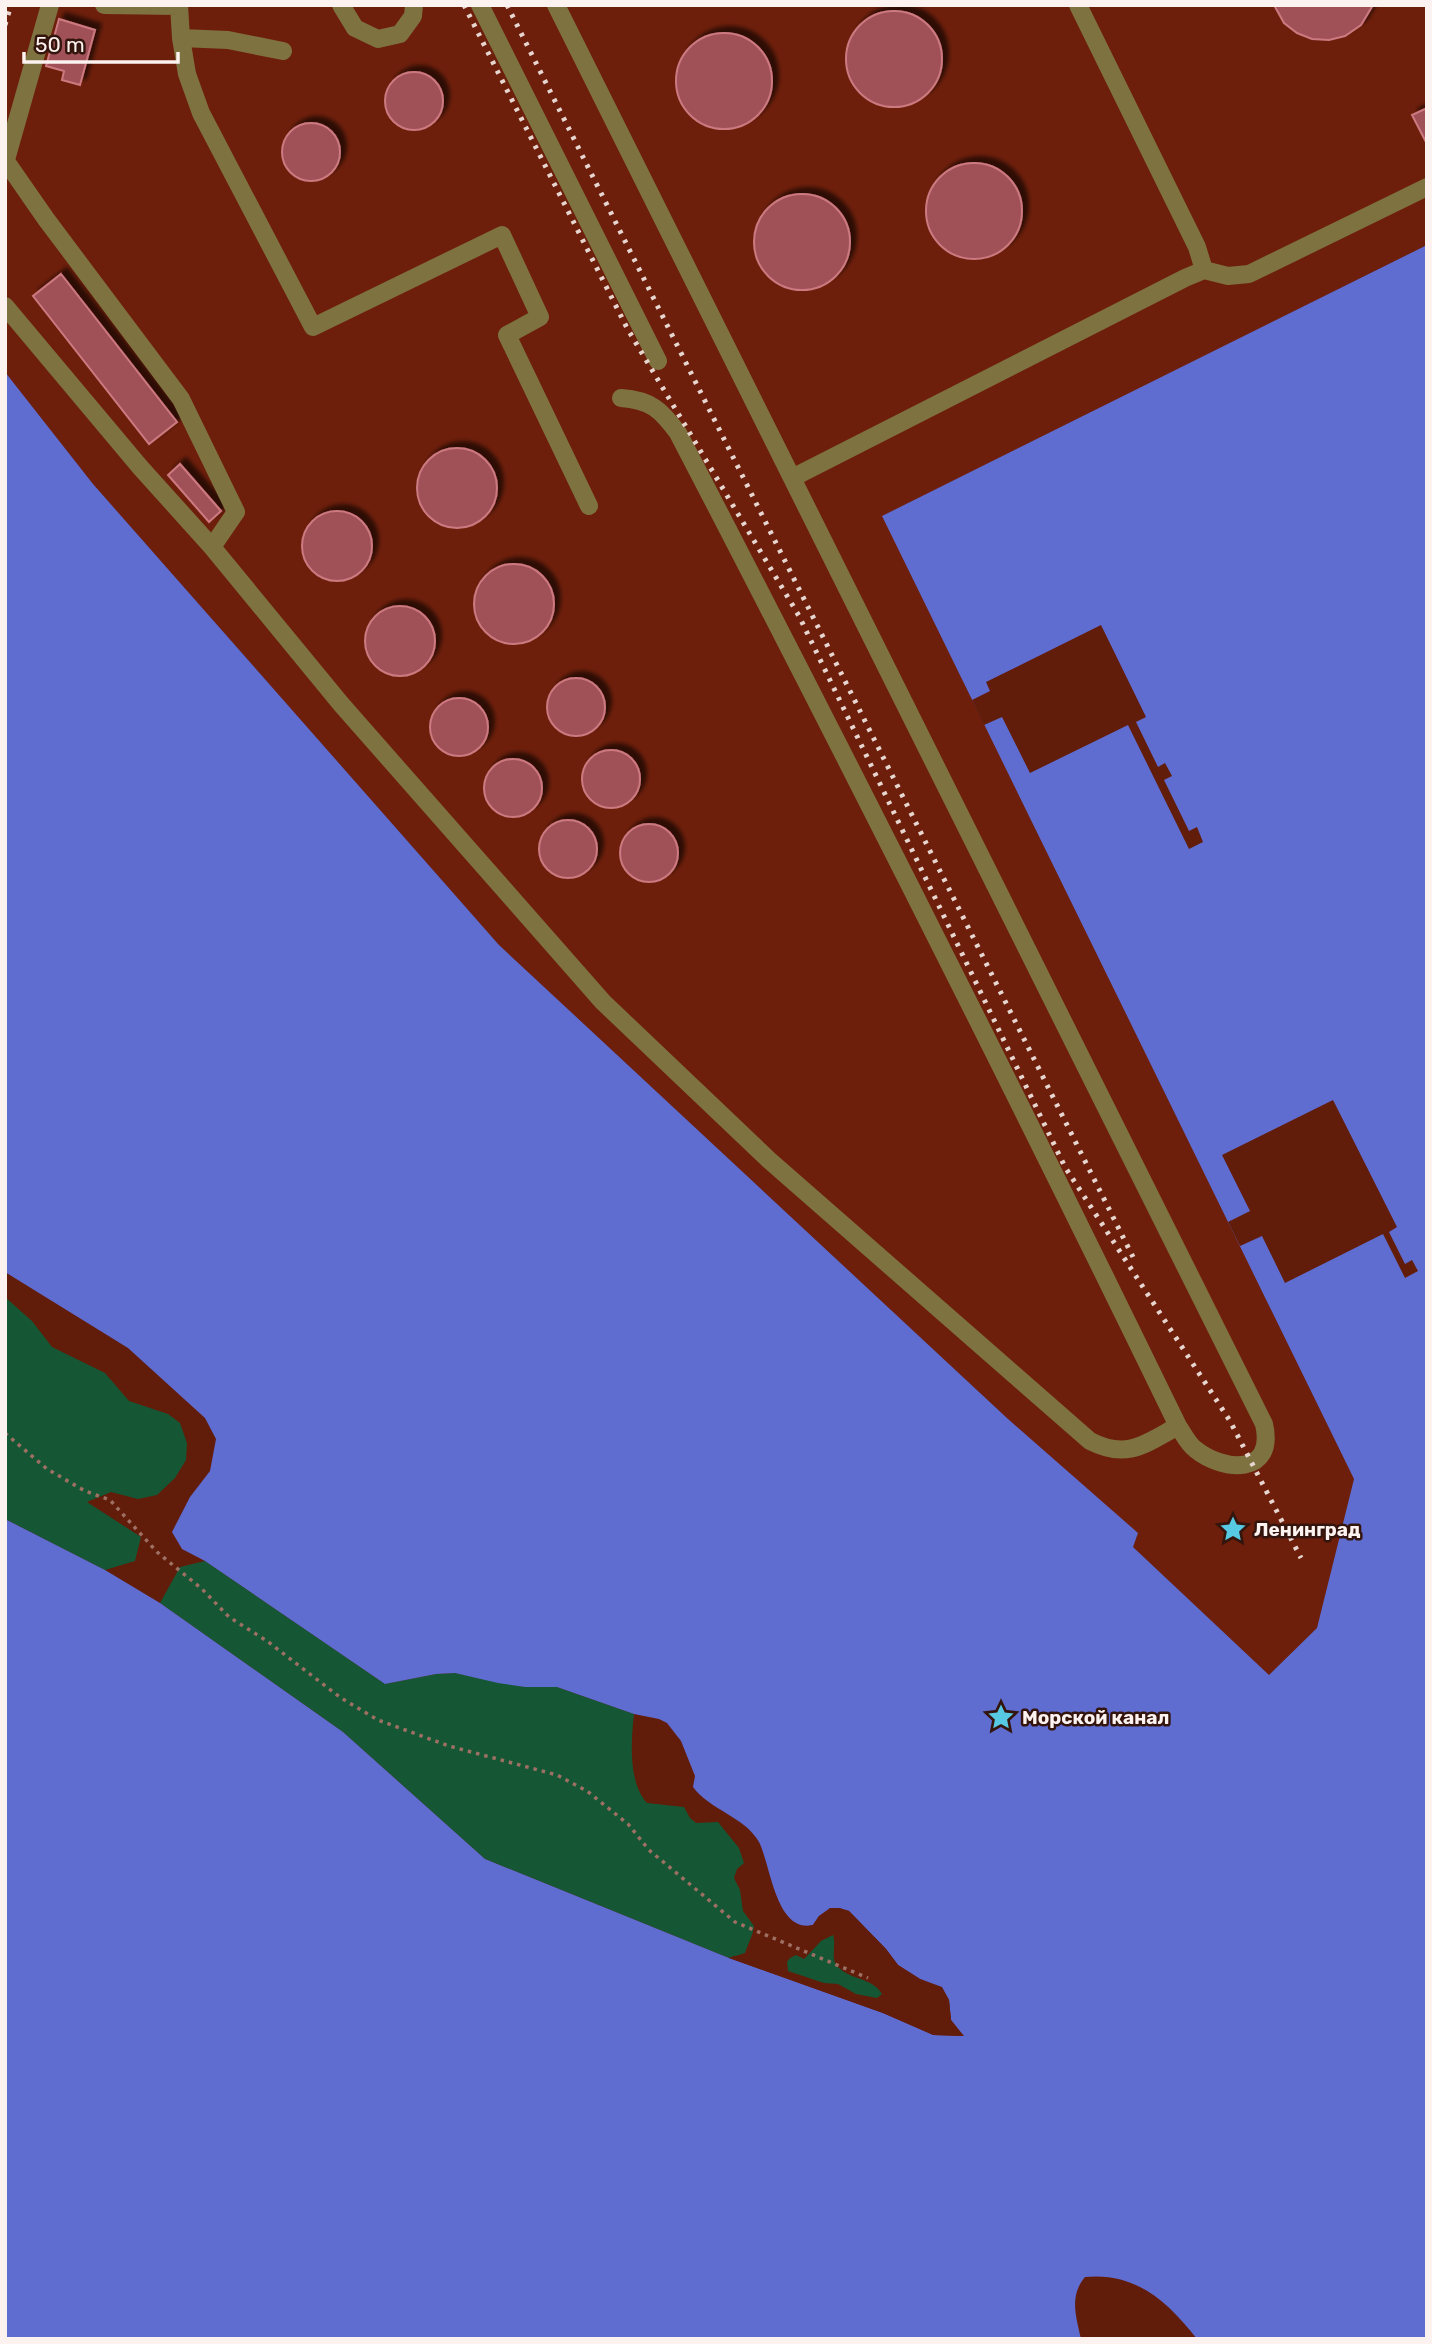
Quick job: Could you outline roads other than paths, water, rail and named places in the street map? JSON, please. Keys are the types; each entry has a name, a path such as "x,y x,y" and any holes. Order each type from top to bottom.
{"lane":[{"path":"50,5 5,161 181,399 236,512 212,547"},
{"path":"104,5 179,5 187,74 201,113 313,327 502,235 540,317 507,335 589,506"},
{"path":"341,5 355,28 378,39 400,34 413,16 414,5"},
{"path":"480,5 658,361"},
{"path":"556,5 1257,1412 1267,1440 1263,1454 1251,1464 1235,1466 1218,1462 1194,1448 1178,1426 1054,1171 828,721 678,433 662,413 640,400 621,398"},
{"path":"1078,5 1198,247 1204,270"},
{"path":"181,38 228,40 283,51"},
{"path":"792,478 1185,278 1204,270 1228,276 1249,274 1427,187"},
{"path":"5,306 140,467 212,547 341,704 603,1002 769,1160 1090,1441 1108,1450 1127,1450 1148,1443 1178,1426"}],"water":[{"path":"1427,245 1427,2339 1197,2339 1174,2313 1149,2292 1120,2279 1085,2277 1075,2299 1081,2339 5,2339 5,1519 105,1570 160,1603 343,1732 485,1859 729,1958 883,2013 933,2035 963,2036 951,2020 949,2000 942,1988 920,1979 898,1965 849,1911 839,1908 819,1916 813,1925 801,1925 791,1919 777,1896 759,1842 745,1826 709,1802 693,1787 695,1776 681,1741 667,1723 557,1687 525,1687 455,1673 385,1684 205,1561 182,1549 172,1532 190,1497 210,1471 216,1439 205,1418 128,1348 5,1272 5,372 93,484 499,945 1008,1419 1138,1533 1133,1547 1269,1675 1317,1628 1354,1479 882,516"}],"railway":[{"path":"5,25 11,5"},
{"path":"464,5 627,328 799,616 1065,1167 1230,1421 1301,1558"},
{"path":"507,5 1133,1257"}],"place":[{"name":"Ленинград","path":"1233,1529"},
{"name":"Морской канал","path":"1001,1717"}]}
